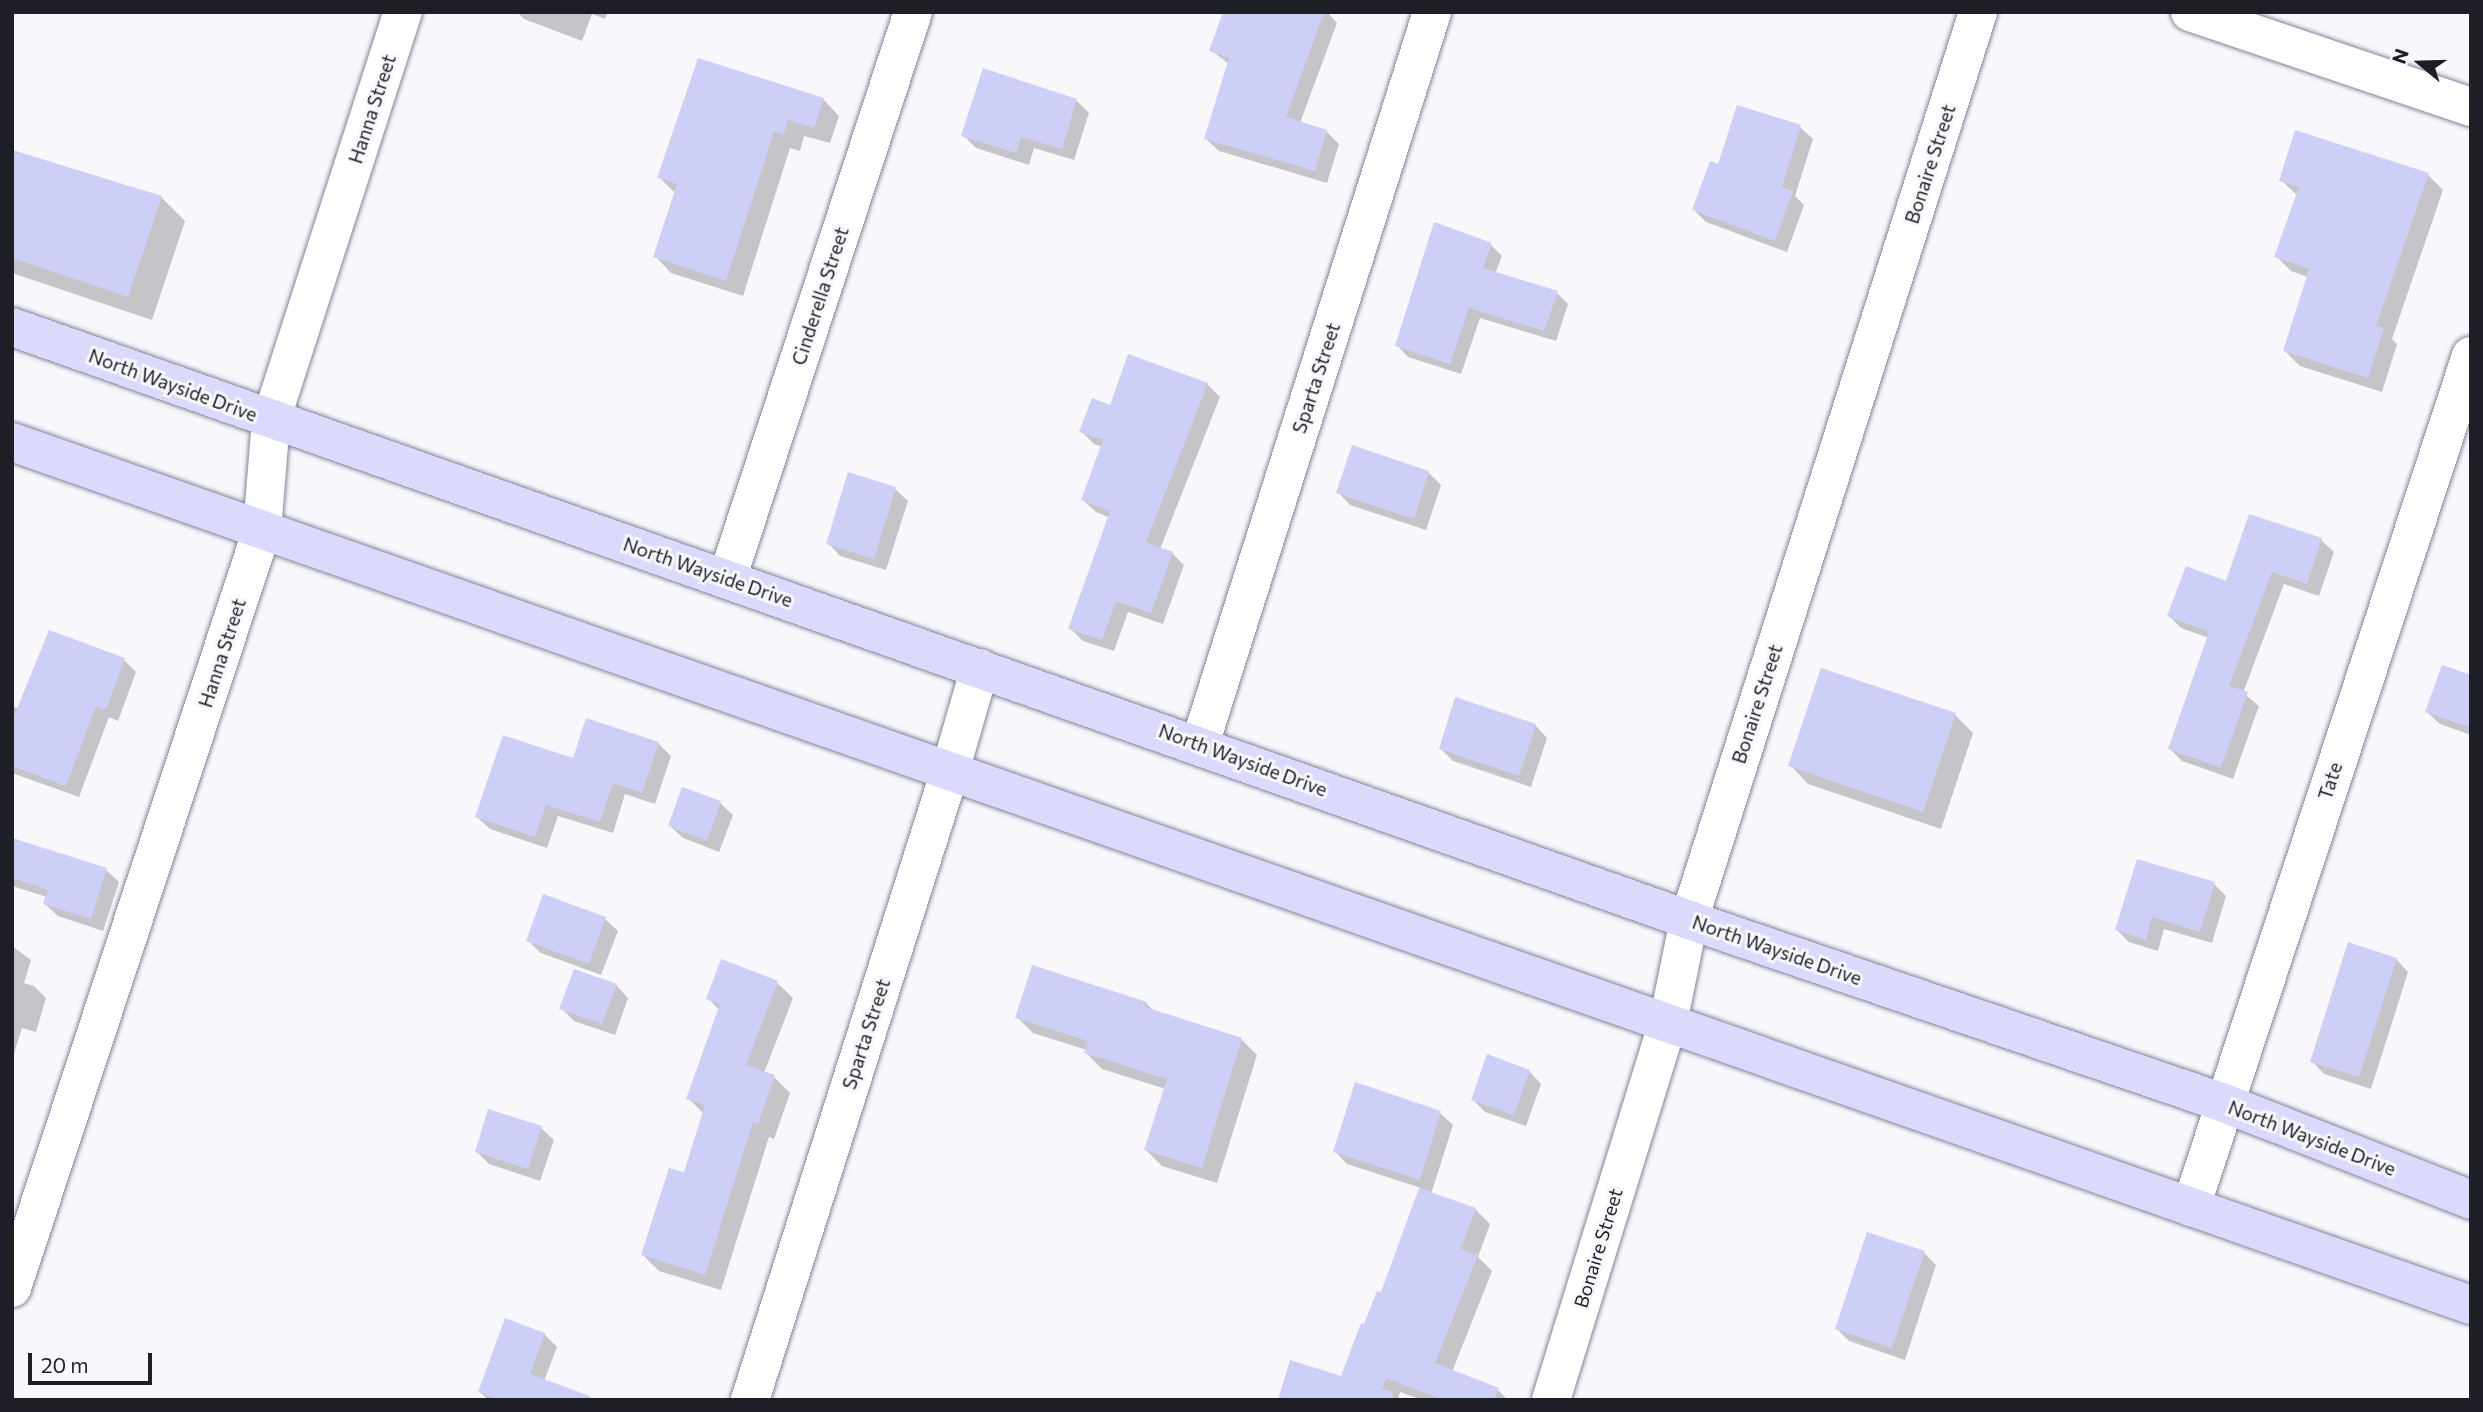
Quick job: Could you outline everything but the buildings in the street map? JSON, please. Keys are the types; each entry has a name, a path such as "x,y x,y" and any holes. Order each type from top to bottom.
{"main road":[{"name":"North Wayside Drive","path":"12,327 1200,744 1689,920 2224,1103 2471,1200"},
{"path":"12,442 2471,1305"}],"street":[{"name":"Hanna Street","path":"12,1288 262,530 271,420 403,12"},
{"name":"Cinderella Street","path":"727,579 913,12"},
{"name":"Sparta Street","path":"1200,744 1432,12"},
{"name":"Bonaire Street","path":"1551,1400 1668,1023 1689,920 1978,12"},
{"path":"2190,12 2471,107"},
{"name":"Tate","path":"2192,1207 2471,356"},
{"name":"Sparta Street","path":"750,1400 950,771 980,668"}]}
